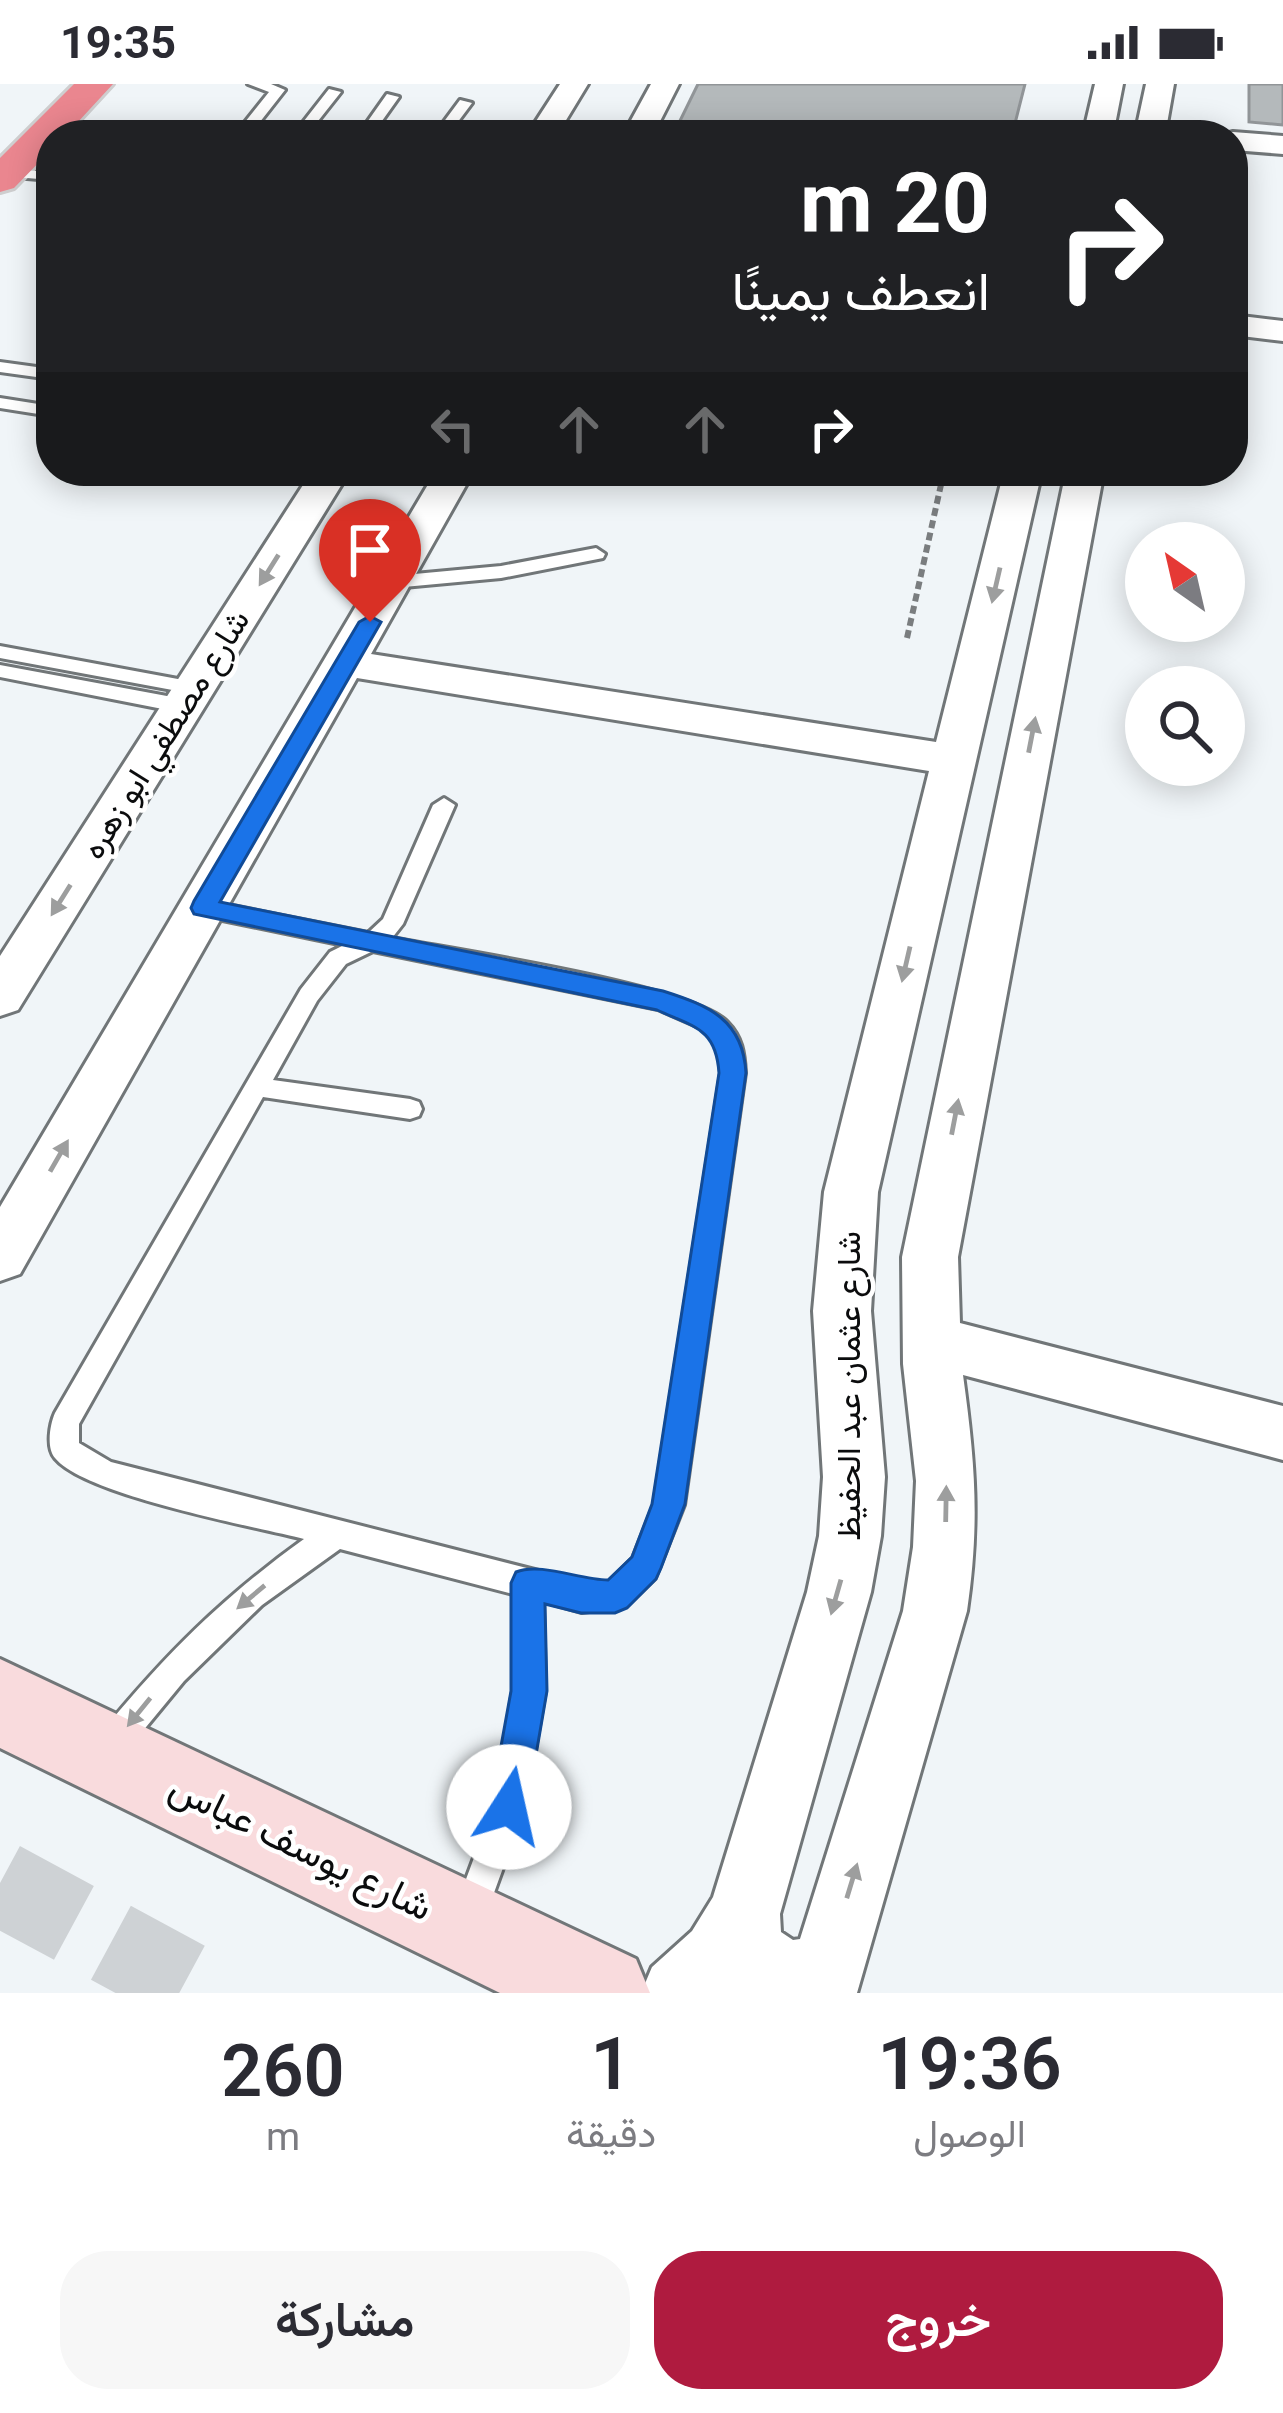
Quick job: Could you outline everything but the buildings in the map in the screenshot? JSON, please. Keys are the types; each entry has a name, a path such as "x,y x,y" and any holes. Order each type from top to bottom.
{"highway":[{"path":"59,120 95,84"},
{"path":"4,176 36,144"}],"main road":[{"name":"شارع يوسف عباس","path":"0,1702 602,1993"}],"street":[{"path":"551,120 574,84"},
{"path":"646,120 665,84"},
{"path":"1101,120 1109,84"},
{"path":"1159,120 1160,84"},
{"path":"1248,142 1283,146"},
{"path":"1248,327 1283,331"},
{"name":"شارع مصطفي ابو زهره","path":"0,997 322,486"},
{"path":"0,1257 447,486"},
{"name":"شارع عثمان عبد الحفيظ","path":"678,1993 718,1957 744,1914 839,1592 850,1536 854,1477 842,1311 851,1192 1019,486"},
{"path":"744,1914 742,1934 759,1968 776,1978 823,1980 918,1672 938,1589 947,1481 931,1341 930,1257 1082,486"},
{"path":"346,663 954,760"},
{"path":"931,1341 1283,1433"}],"lane":[{"path":"254,120 278,90 255,84"},
{"path":"312,120 334,92"},
{"path":"375,120 392,97"},
{"path":"452,120 465,103"},
{"path":"4,176 36,176"},
{"path":"0,367 36,372"},
{"path":"0,403 36,409"},
{"path":"393,582 501,572 596,554"},
{"path":"0,652 189,697"},
{"path":"0,671 189,697"},
{"path":"203,908 376,939 663,1001 716,1025 731,1046 733,1073 669,1504 644,1568 615,1596 581,1597 105,1474 65,1450 65,1422 309,995 338,958 376,939 392,923 444,806"},
{"path":"257,1087 410,1109"},
{"path":"105,1753 173,1670 236,1610 336,1534"},
{"path":"466,1926 509,1807 529,1691 528,1583"}],"path":[{"path":"907,638 941,486"}],"tunnel":[{"path":"0,1883 204,1993"}],"route":[{"path":"370,622 203,908 376,939 663,1001 716,1025 731,1046 733,1073 669,1504 644,1568 615,1596 581,1597 528,1583 529,1691 509,1807"}]}
